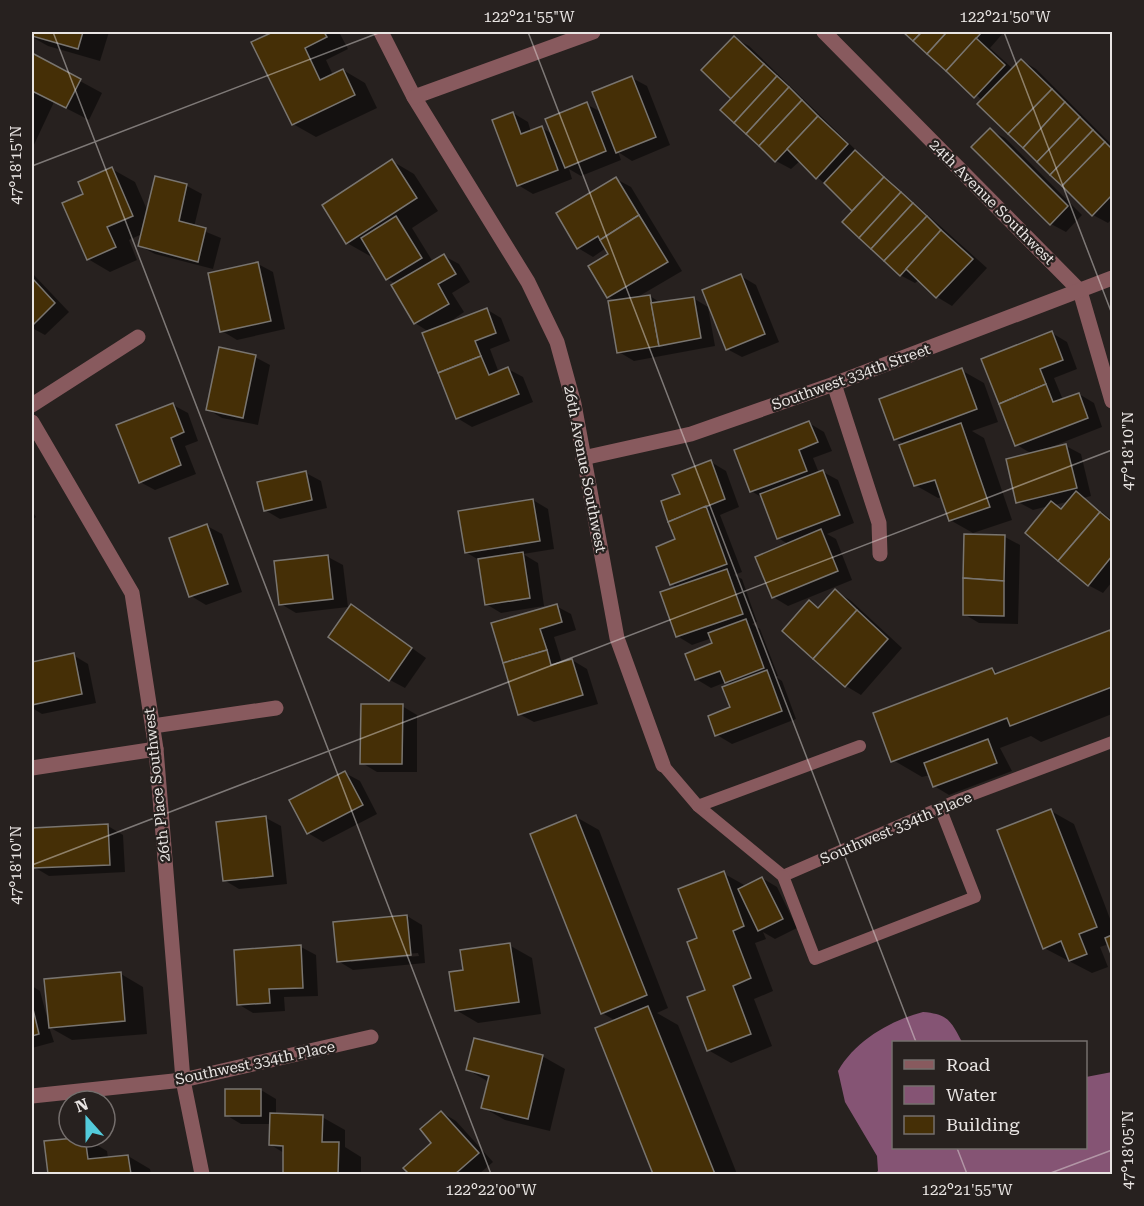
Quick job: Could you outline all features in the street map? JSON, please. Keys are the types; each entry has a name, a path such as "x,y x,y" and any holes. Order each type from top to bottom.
{"street":[{"name":"26th Avenue Southwest","path":"381,32 414,97 528,282 557,342 574,404 617,638 663,765"},
{"path":"414,97 593,32"},
{"name":"24th Avenue Southwest","path":"824,32 1080,291 1113,401"},
{"name":"Southwest 334th Street","path":"583,458 692,434 834,384 1113,278"},
{"path":"32,405 138,337"},
{"path":"834,384 879,523 880,554"},
{"name":"26th Place Southwest","path":"32,422 132,592 156,749 183,1080 202,1174"},
{"path":"153,726 276,708"},
{"path":"32,768 156,749"},
{"name":"Southwest 334th Place","path":"32,1096 183,1080 371,1037"}],"lane":[{"name":"Southwest 334th Place","path":"783,876 941,810 958,800 1113,742"},
{"path":"698,806 860,746"},
{"path":"663,765 698,806 783,876 815,959 975,897 941,810"}],"water":[{"path":"923,1012 943,1017 955,1029 961,1041 892,1041 892,1149 1087,1149 1087,1077 1112,1072 1112,1174 875,1174 878,1171 877,1156 845,1102 838,1071 845,1060 864,1041 887,1026"}],"building":[{"path":"32,32 83,32 78,49 32,36"},
{"path":"273,32 324,32 327,37 305,48 320,80 343,69 355,95 292,125 251,42"},
{"path":"903,32 922,32 913,41"},
{"path":"922,32 947,32 927,54 913,41"},
{"path":"947,32 982,32 946,71 927,54"},
{"path":"734,36 764,64 731,99 701,70"},
{"path":"976,38 1005,65 974,98 946,71"},
{"path":"32,53 81,79 66,108 32,91"},
{"path":"1021,59 1052,89 1008,134 977,104"},
{"path":"764,64 777,76 734,123 720,110"},
{"path":"632,76 656,137 616,153 592,92"},
{"path":"777,76 789,87 746,134 734,123"},
{"path":"789,87 802,100 759,146 746,134"},
{"path":"1052,89 1065,102 1023,148 1008,134"},
{"path":"802,100 818,116 775,162 759,146"},
{"path":"587,102 606,151 565,168 545,119"},
{"path":"1065,102 1080,117 1037,162 1023,148"},
{"path":"513,112 521,134 542,126 558,170 517,186 492,120"},
{"path":"818,116 848,144 816,179 787,149"},
{"path":"1080,117 1093,130 1050,175 1037,162"},
{"path":"990,128 1068,206 1050,225 971,147"},
{"path":"1093,130 1105,142 1062,186 1050,175"},
{"path":"1105,142 1112,149 1112,195 1092,216 1062,186"},
{"path":"855,150 884,177 852,211 824,183"},
{"path":"392,159 417,198 346,244 322,205"},
{"path":"112,167 133,216 107,227 116,247 87,260 62,203 83,194 78,182"},
{"path":"155,176 187,184 179,221 206,228 198,262 138,246"},
{"path":"616,177 639,215 600,240 598,236 577,249 556,213"},
{"path":"884,177 901,192 859,238 842,222"},
{"path":"901,192 913,203 871,249 859,238"},
{"path":"913,203 927,216 884,261 871,249"},
{"path":"639,215 668,262 607,298 588,266 608,254 600,240"},
{"path":"396,216 422,258 386,280 361,238"},
{"path":"927,216 941,230 900,276 884,261"},
{"path":"941,230 973,259 936,298 906,269"},
{"path":"444,254 456,274 438,284 449,304 414,324 391,285"},
{"path":"258,262 271,321 220,332 208,273"},
{"path":"741,274 765,334 726,350 702,290"},
{"path":"32,278 55,303 32,326"},
{"path":"650,295 659,346 617,353 608,301"},
{"path":"694,297 701,338 659,346 651,303"},
{"path":"487,308 496,333 475,341 481,356 438,373 422,333"},
{"path":"1052,331 1063,360 1040,369 1046,384 999,404 981,359"},
{"path":"219,347 256,355 243,418 206,410"},
{"path":"481,356 489,375 508,367 519,394 456,419 438,373"},
{"path":"962,368 977,409 894,440 879,399"},
{"path":"1046,384 1053,402 1079,393 1088,418 1015,446 999,404"},
{"path":"173,403 184,432 171,438 181,465 139,483 116,425"},
{"path":"809,421 818,442 799,450 807,471 750,492 734,450"},
{"path":"961,423 990,507 949,521 935,480 914,486 899,445"},
{"path":"1066,444 1077,488 1016,503 1006,459"},
{"path":"711,460 725,499 668,522 661,501 680,494 672,475"},
{"path":"823,470 840,515 777,539 760,494"},
{"path":"306,471 312,500 264,511 257,482"},
{"path":"1076,491 1100,512 1058,561 1025,533 1051,501 1061,509"},
{"path":"533,499 540,541 465,553 458,511"},
{"path":"706,506 727,564 670,585 656,547 675,539 668,522"},
{"path":"1100,512 1112,522 1112,556 1088,586 1058,561"},
{"path":"207,524 228,584 189,597 169,538"},
{"path":"821,529 838,571 772,598 755,557"},
{"path":"964,534 1005,535 1004,581 963,578"},
{"path":"523,552 530,598 485,605 478,559"},
{"path":"328,555 333,599 279,605 274,561"},
{"path":"727,569 743,614 676,637 660,592"},
{"path":"963,578 1004,581 1004,616 963,615"},
{"path":"835,589 857,610 813,659 782,631 809,600 818,608"},
{"path":"351,604 412,648 389,681 328,637"},
{"path":"557,604 562,622 540,629 547,650 503,663 491,623"},
{"path":"857,610 888,639 845,687 813,659"},
{"path":"746,619 764,668 725,683 720,671 695,680 685,654 712,643 708,633"},
{"path":"1110,630 1112,687 1010,726 1007,718 891,762 873,713 992,668 995,674"},
{"path":"547,650 551,665 572,659 583,695 518,715 503,663"},
{"path":"74,653 82,694 32,705 32,662"},
{"path":"767,670 782,711 715,736 708,716 730,707 722,687"},
{"path":"361,704 403,704 402,764 360,764"},
{"path":"988,739 997,763 933,787 924,763"},
{"path":"345,771 363,805 307,834 289,800"},
{"path":"1051,809 1097,927 1079,934 1087,954 1069,961 1061,941 1043,949 997,830"},
{"path":"576,815 647,995 601,1014 530,834"},
{"path":"266,816 273,876 223,881 216,822"},
{"path":"108,824 110,865 33,868 32,828"},
{"path":"724,871 744,926 733,931 751,978 733,986 751,1034 707,1051 687,997 705,990 687,942 697,938 678,889"},
{"path":"762,877 783,919 758,931 738,889"},
{"path":"407,915 411,955 337,962 333,922"},
{"path":"1112,935 1112,957 1105,938"},
{"path":"510,943 519,1002 455,1011 449,972 463,970 460,950"},
{"path":"301,945 303,988 269,989 270,1003 237,1005 234,950"},
{"path":"121,972 125,1021 49,1028 44,979"},
{"path":"32,1005 39,1034 32,1036"},
{"path":"648,1006 715,1174 653,1174 595,1028"},
{"path":"474,1038 543,1055 528,1119 481,1108 489,1076 466,1070"},
{"path":"225,1089 261,1089 261,1116 225,1116"},
{"path":"441,1111 479,1153 455,1174 409,1174 403,1168 431,1143 420,1129"},
{"path":"270,1113 323,1115 322,1142 339,1142 338,1174 283,1173 283,1146 269,1145"},
{"path":"57,1140 57,1149 87,1149 88,1159 128,1155 131,1174 48,1174 44,1141"}]}
